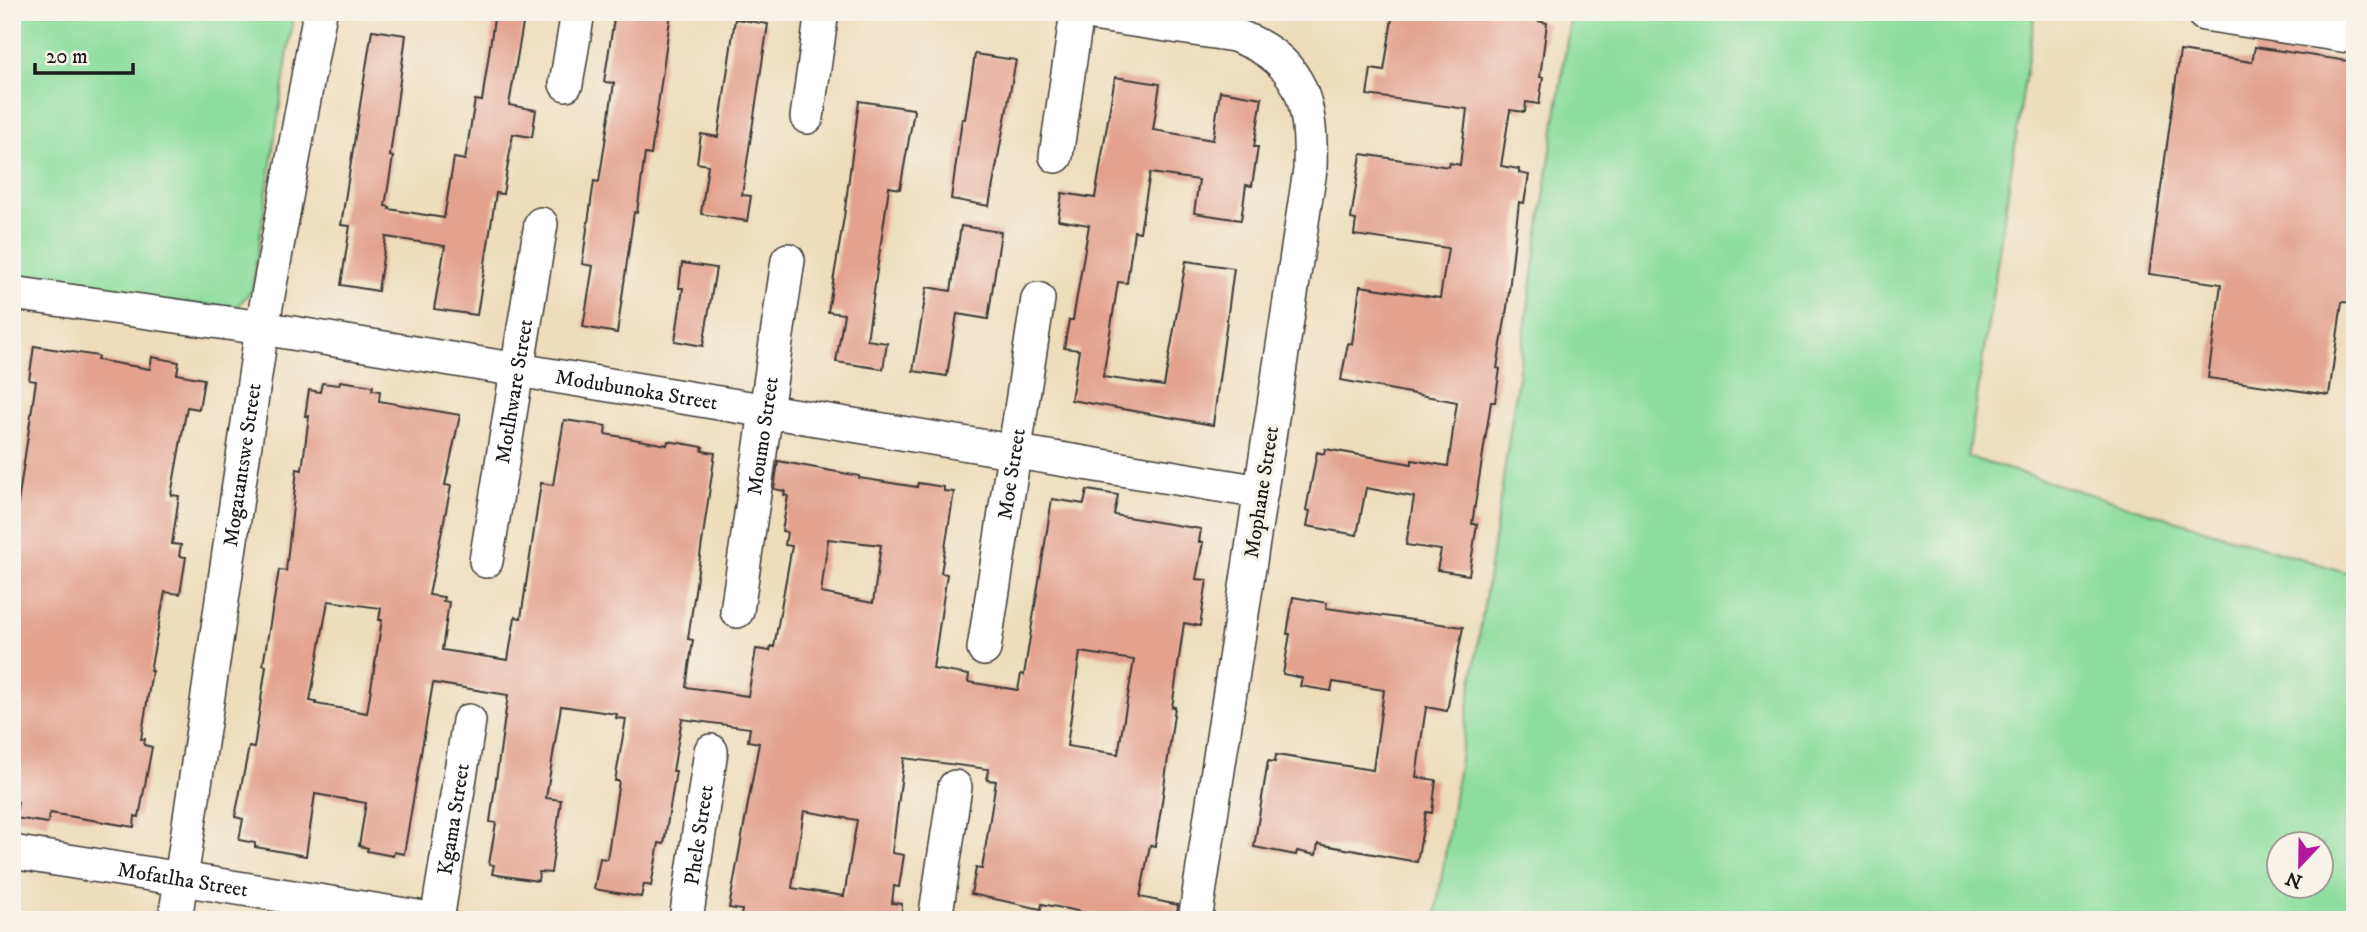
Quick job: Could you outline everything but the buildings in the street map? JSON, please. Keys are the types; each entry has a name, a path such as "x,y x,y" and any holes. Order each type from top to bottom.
{"street":[{"name":"Mogatantswe Street","path":"175,920 262,328 320,12"},
{"path":"566,83 578,12"},
{"path":"807,117 822,12"},
{"path":"1056,156 1078,12"},
{"name":"Mophane Street","path":"1078,12 1234,35 1253,42 1289,67 1303,92 1309,116 1310,170 1195,920"},
{"path":"2204,14 2355,37"},
{"name":"Motlhware Street","path":"486,561 541,224"},
{"name":"Moumo Street","path":"737,611 788,260"},
{"name":"Modubunoka Street","path":"12,293 262,328 1261,492"},
{"name":"Moe Street","path":"984,649 1038,299"},
{"name":"Kgama Street","path":"437,920 469,721"},
{"name":"Phele Street","path":"686,920 711,751"},
{"path":"935,920 955,788"},
{"name":"Mofatlha Street","path":"12,852 437,920"}],"green space":[{"path":"12,12 294,12 252,290 236,308 12,287"},
{"path":"1571,12 2035,12 1968,457 2355,575 2355,920 1435,920 1497,521"}]}
